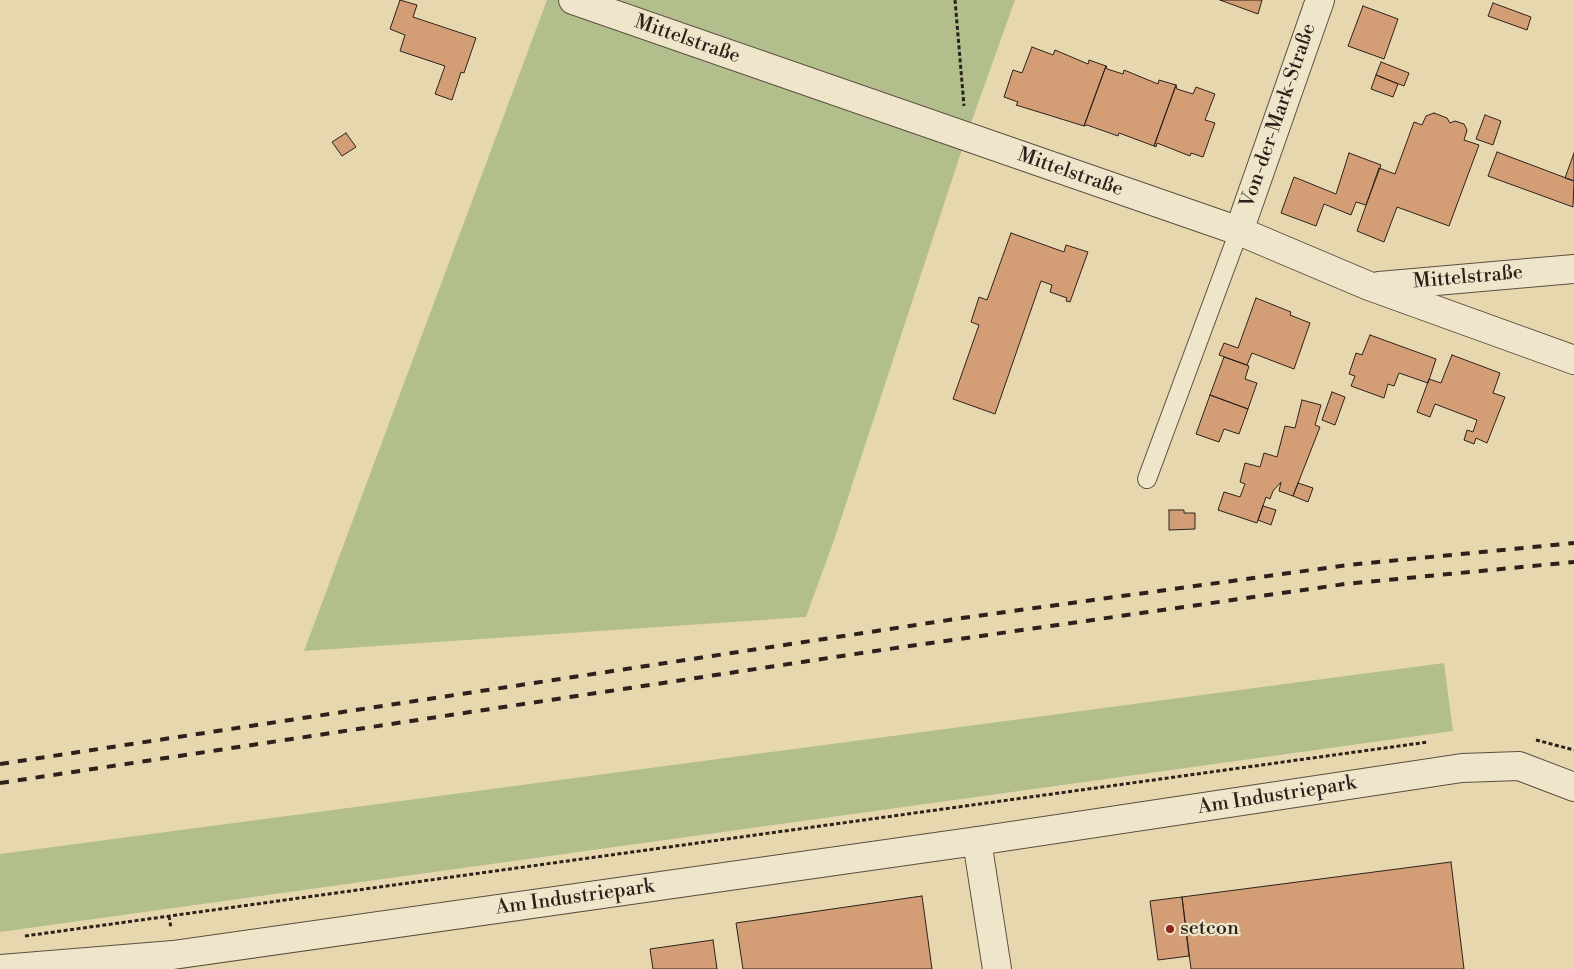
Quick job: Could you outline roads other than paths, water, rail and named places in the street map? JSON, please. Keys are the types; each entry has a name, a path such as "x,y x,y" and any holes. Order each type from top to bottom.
{"street":[{"name":"Mittelstraße","path":"573,0 1239,231 1370,286 1574,269"},
{"name":"Von-der-Mark-Straße","path":"1239,231 1320,0"},
{"path":"1370,286 1574,360"},
{"name":"Am Industriepark","path":"0,969 174,962 1462,768 1519,766 1574,787"},
{"path":"977,841 997,969"}],"lane":[{"path":"1147,479 1239,231"}],"railway":[{"path":"0,764 962,618 1348,565 1574,543"},
{"path":"0,783 875,651 1345,584 1574,562"}],"place":[{"name":"setcon","path":"1170,929"}]}
